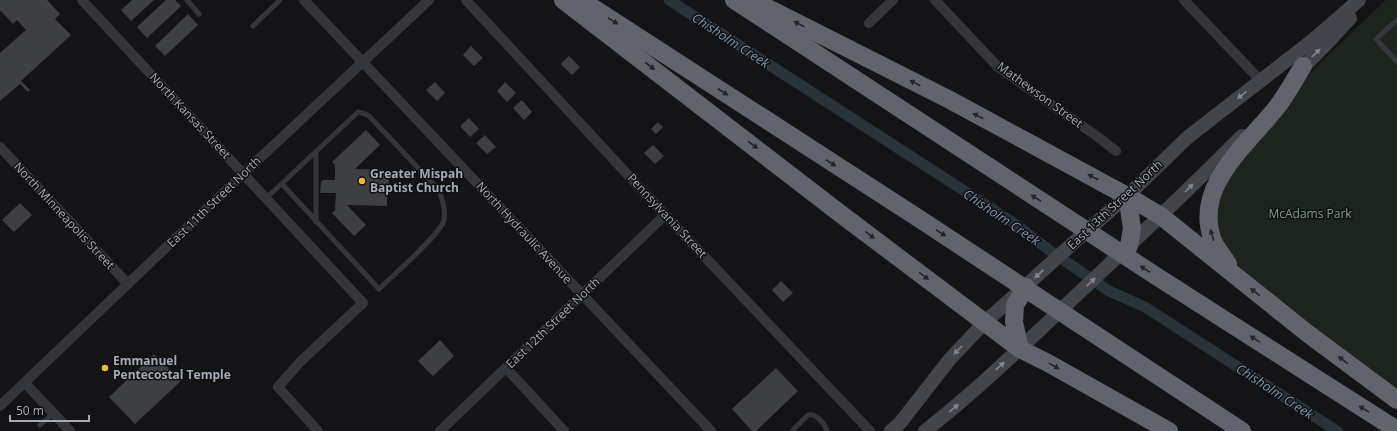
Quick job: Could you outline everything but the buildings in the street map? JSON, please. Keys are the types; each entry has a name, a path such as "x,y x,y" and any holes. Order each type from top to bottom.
{"highway":[{"path":"563,0 846,218 1020,349 1048,363 1169,431"},
{"path":"580,0 915,216 1242,431"},
{"path":"734,0 1156,276 1397,430"},
{"path":"752,0 950,100 1162,216 1239,280 1397,400"},
{"path":"1239,280 1212,239 1208,221 1211,197 1219,178 1231,161 1278,106 1303,66"},
{"path":"1127,196 1132,228 1129,246"},
{"path":"1020,349 1014,322 1015,305 1026,286"}],"main road":[{"name":"East 13th Street North","path":"891,431 900,423 950,359 985,322 1127,196 1188,137 1313,40 1359,0"},
{"path":"925,431 953,409 1020,349 1062,308 1162,216 1242,136 1275,100 1303,66 1329,41 1365,0"}],"street":[{"name":"North Kansas Street","path":"82,0 363,303 300,361 278,387 318,431"},
{"name":"North Hydraulic Avenue","path":"304,0 711,431"},
{"name":"East 11th Street North","path":"0,406 243,174 429,0"},
{"name":"Pennsylvania Street","path":"466,0 665,215 870,431"},
{"path":"869,23 893,0"},
{"name":"Mathewson Street","path":"935,0 998,67 1116,151"},
{"path":"1184,0 1260,80"},
{"name":"North Minneapolis Street","path":"0,147 128,284"},
{"name":"East 12th Street North","path":"440,431 665,215"},
{"path":"506,368 564,431"},
{"path":"25,383 70,431"}],"lane":[{"path":"187,0 199,14"},
{"path":"253,26 280,0"},
{"path":"1397,20 1376,40 1397,62"},
{"path":"266,198 358,112 368,115 439,190 444,204 444,221 434,237 379,289 282,184"},
{"path":"316,151 316,222"},
{"path":"40,425 53,413"},
{"path":"792,431 808,415 812,414 826,428 827,431"}],"green space":[{"name":"McAdams Park","path":"1386,0 1397,0 1397,393 1251,279 1225,250 1215,216 1228,177 1305,79"}],"waterway":[{"name":"Chisholm Creek","path":"669,0 1011,221 1049,250 1109,291 1145,307 1337,431"}],"place":[{"name":"Greater Mispah Baptist Church","path":"362,181"},
{"name":"Emmanuel Pentecostal Temple","path":"105,368"}]}
